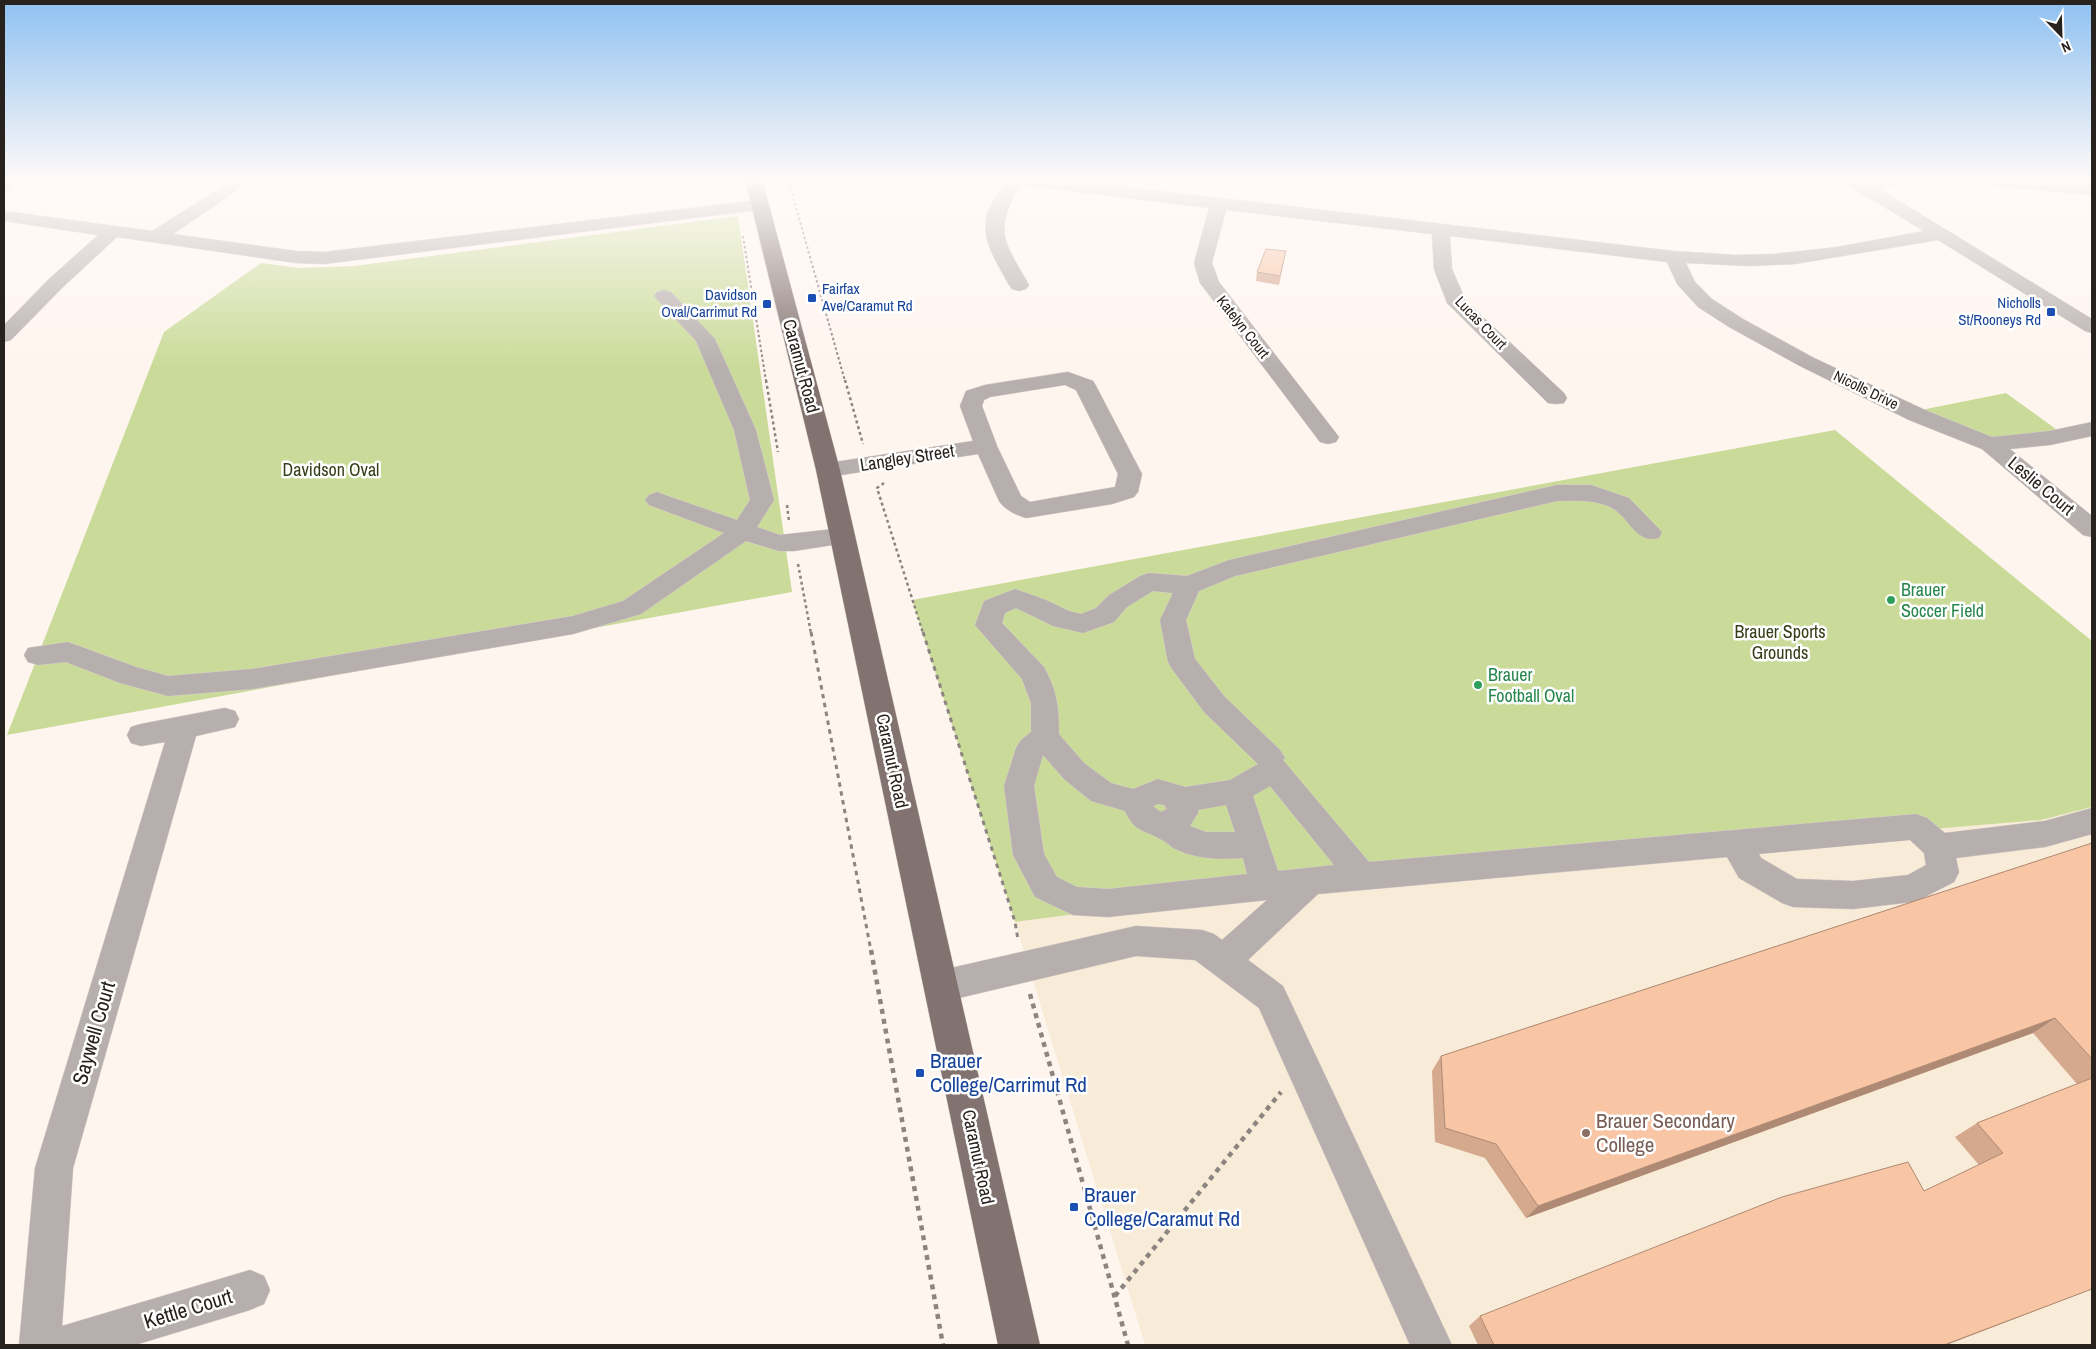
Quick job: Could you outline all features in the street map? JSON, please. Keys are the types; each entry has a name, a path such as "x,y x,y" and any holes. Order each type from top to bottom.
{"main road":[{"name":"Caramut Road","path":"768,242 828,470 1019,1345"}],"street":[{"path":"4,336 56,283 101,242"},
{"path":"192,242 324,258 463,242"},
{"path":"997,242 1019,286"},
{"name":"Katelyn Court","path":"1209,242 1203,262 1210,283 1328,437"},
{"name":"Lucas Court","path":"1442,242 1443,269 1457,303 1556,398"},
{"path":"1544,242 1674,257 1736,261 1774,260 1890,242"},
{"path":"1954,242 2092,327"},
{"name":"Nicolls Drive","path":"1674,257 1686,284 1705,302 1736,323 1807,362 1917,415 1990,444 2050,438 2092,429"},
{"path":"38,655 68,652 130,676 168,686 252,679 573,624 632,608 743,531 762,500 744,430 705,339 664,296"},
{"path":"1068,378 1086,386 1130,474 1126,492 1026,510 1011,501 986,446 971,406 974,396 985,390 1068,378"},
{"name":"Leslie Court","path":"1990,444 2092,529"},
{"name":"Langley Street","path":"828,470 986,446"},
{"path":"1277,770 1236,791 1173,812 1157,825 1142,815 1136,802 1102,792 1074,771 1045,737 1045,703 1034,674 988,625 993,607 1015,598 1037,606 1062,619 1083,624 1105,615 1118,601 1149,582 1188,586 1229,569 1557,493 1591,493 1621,504 1650,532"},
{"path":"657,500 779,542 794,543 843,536"},
{"path":"1188,586 1174,620 1182,662 1214,704 1277,770 1362,877"},
{"path":"141,735 225,719"},
{"name":"Saywell Court","path":"40,1345 54,1168 184,726"},
{"path":"1045,737 1031,748 1019,786 1029,855 1046,887 1073,901 1108,903 1310,881 1916,826 1939,847 1943,872 1912,888 1853,895 1792,893 1750,868 1735,843"},
{"path":"1236,791 1267,886"},
{"path":"1173,812 1189,841 1204,846 1225,847 1254,843"},
{"path":"1939,847 2045,834 2092,821"},
{"path":"1224,961 1310,881"},
{"path":"942,986 1136,941 1202,945 1224,961 1271,997 1431,1345"},
{"name":"Kettle Court","path":"67,1345 250,1290"}],"path":[{"path":"744,242 779,457"},
{"path":"806,242 864,450 880,455 899,453 906,474 887,480 877,488 1015,922 1022,967 1128,1345"},
{"path":"787,505 943,1345"},
{"path":"1115,1297 1303,1066"}],"shaded area":[{"name":"Brauer Secondary College","path":"2092,807 2092,1345 1145,1345 1015,922 1251,888 1590,856 2041,820"}],"green space":[{"name":"Davidson Oval","path":"539,242 742,242 792,592 7,735 164,332 261,263 300,268 354,266"},
{"path":"2006,393 2064,435 1990,444 1911,412"},
{"name":"Brauer Sports Grounds","path":"1835,430 2092,641 2092,807 2041,820 1362,877 1015,922 912,600"}],"building":[{"path":"1266,249 1286,251 1280,276 1257,272"},
{"path":"2092,843 2092,1059 2055,1018 1538,1206 1496,1144 1445,1128 1441,1056"},
{"path":"2092,1078 2092,1289 1944,1345 1494,1345 1480,1316 1782,1197 1908,1162 1924,1191 2003,1153 1977,1123"}],"place":[{"name":"Fairfax Ave/Caramut Rd","path":"812,298"},
{"name":"Davidson Oval/Carrimut Rd","path":"767,304"},
{"name":"Nicholls St/Rooneys Rd","path":"2051,312"},
{"name":"Brauer Soccer Field","path":"1891,600"},
{"name":"Brauer Football Oval","path":"1478,685"},
{"name":"Brauer College/Carrimut Rd","path":"920,1073"},
{"name":"Brauer Secondary College","path":"1586,1133"},
{"name":"Brauer College/Caramut Rd","path":"1074,1207"}]}
